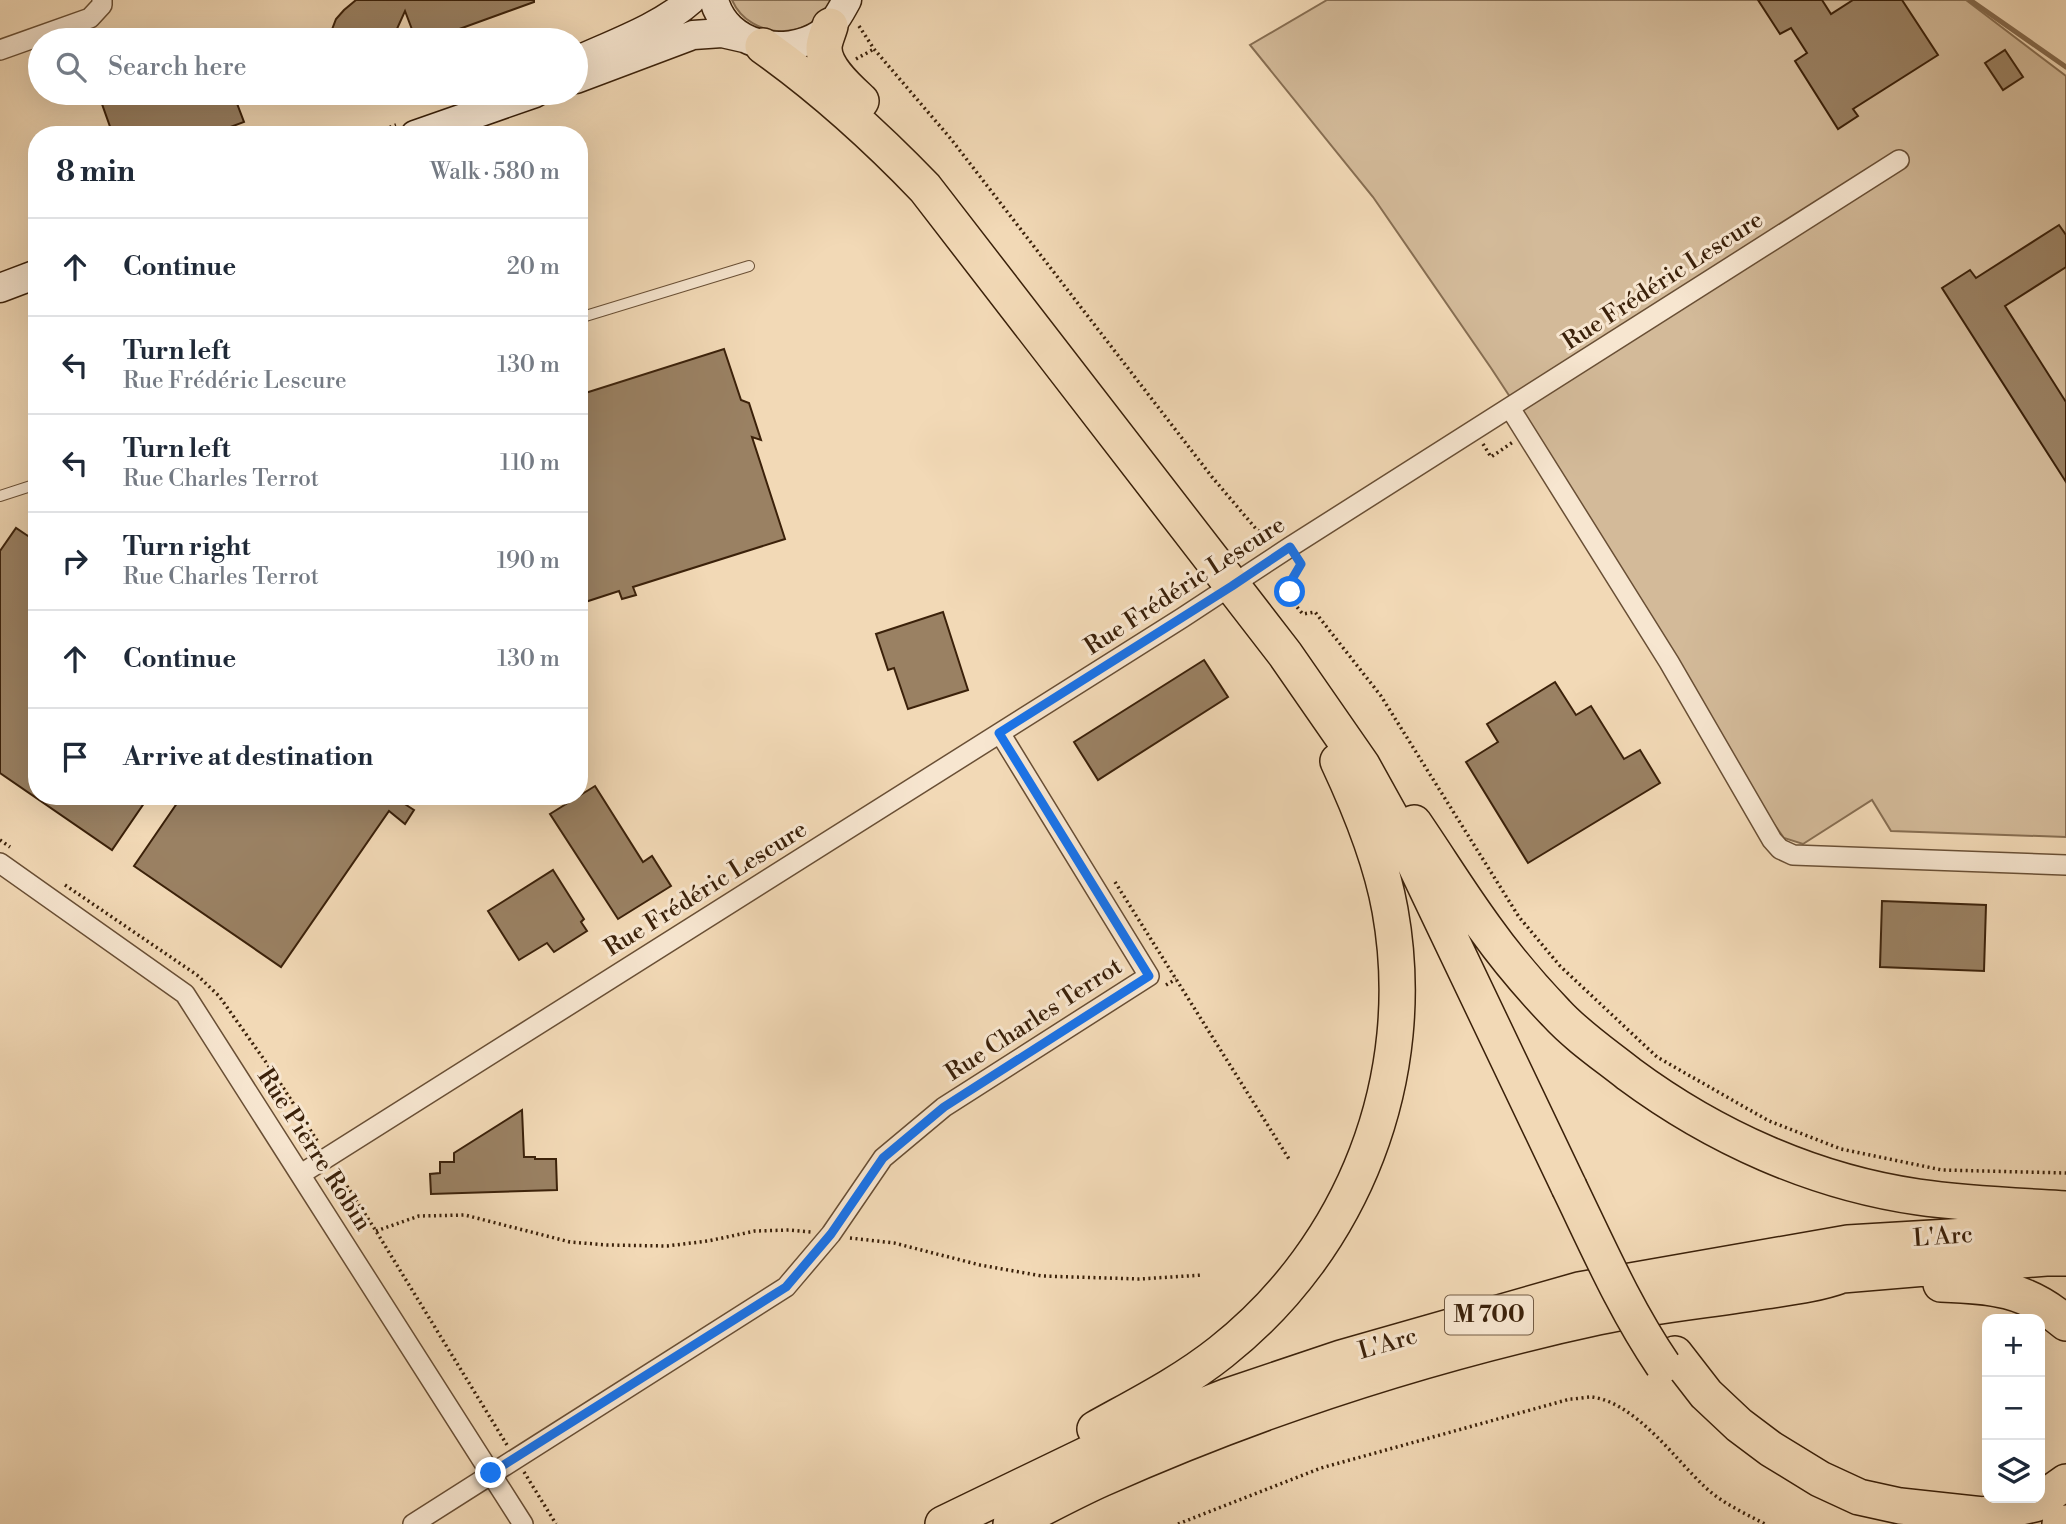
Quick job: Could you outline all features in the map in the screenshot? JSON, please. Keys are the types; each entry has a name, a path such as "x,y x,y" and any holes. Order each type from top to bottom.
{"highway":[{"path":"844,15 824,46 828,63 856,97 918,157 1152,459 1221,536 1241,579"},
{"path":"753,42 818,87 883,144 925,188 1151,480 1172,497 1235,570 1294,649 1403,839 1576,1185 1650,1318 1689,1399 1727,1435 1810,1492 1840,1507 1910,1524"},
{"path":"1294,649 1320,666 1392,791 1442,886 1576,1185"},
{"path":"924,1524 1182,1381 1222,1352 1287,1290 1311,1259 1331,1229 1362,1170 1384,1107 1394,1054 1397,998 1394,934 1380,872 1356,802 1294,649"},
{"path":"1392,791 1485,929 1557,1015 1612,1061 1667,1101 1762,1152 1845,1181 1917,1196 2006,1206 2066,1209"},
{"name":"L'Arc","path":"943,1524 1117,1440 1228,1396 1341,1357 1579,1290 1848,1243 2066,1230"},
{"name":"L'Arc","path":"1011,1524 1100,1480 1195,1440 1351,1383 1468,1348 1668,1303 1697,1302 1822,1282 1842,1275 2066,1258"},
{"path":"1842,1275 1871,1287 1914,1283 1979,1285 2006,1290 2049,1308 2066,1323"},
{"path":"1669,1359 1740,1425 1771,1449 1820,1479 1859,1497 1900,1506 1983,1515 2035,1504 2066,1482"},
{"path":"2060,1524 2066,1523"}],"main road":[{"path":"588,55 664,18 691,0"},
{"path":"714,0 727,24 753,42"},
{"path":"588,75 694,35 722,33 784,47 805,43 823,33 844,15"},
{"path":"434,126 481,105"},
{"path":"439,126 500,105"},
{"path":"0,288 28,277"}],"street":[{"path":"62,28 90,18 102,3"},
{"path":"0,50 28,40"},
{"name":"Rue Frédéric Lescure","path":"301,1174 1899,160"},
{"path":"1510,408 1669,662 1772,840 1780,849 1793,855 2066,865"},
{"name":"Rue Charles Terrot","path":"413,1524 786,1287 831,1234 883,1158 944,1107 1149,976 999,733"},
{"name":"Rue Pierre Robin","path":"0,863 185,994 523,1524"}],"lane":[{"path":"588,315 749,266"},
{"path":"0,496 28,488"}],"path":[{"path":"844,15 951,139 1212,477 1258,530 1266,534 1278,531 1301,564 1291,581 1290,592 1295,605 1303,614 1315,612 1381,696 1518,917 1560,966 1657,1057 1769,1121 1841,1149 1942,1170 2066,1173"},
{"path":"1110,874 1289,1159"},
{"path":"1164,986 1176,979"},
{"path":"376,1231 419,1216 465,1214 570,1241 607,1245 667,1246 755,1231 789,1230 894,1242 980,1265 1042,1276 1139,1279 1203,1275"},
{"path":"1178,1524 1321,1468 1570,1399 1592,1397 1611,1404 1640,1421 1706,1489 1730,1506 1765,1524"}],"shaded area":[{"path":"732,0 831,0 822,14 810,23 797,29 782,31 766,29 753,23 741,13"},
{"path":"1327,0 1966,0 2066,76 2066,837 1891,831 1872,800 1803,844 1784,838 1539,441 1491,368 1373,197 1250,45"}],"building":[{"path":"356,0 534,0 462,28 411,28 405,11 397,28 333,28 344,10"},
{"path":"1758,0 1822,0 1831,14 1853,0 1902,0 1938,55 1853,109 1858,116 1838,129 1795,61 1807,53 1791,28 1780,34"},
{"path":"2005,50 2023,77 2003,90 1985,63"},
{"path":"102,105 238,105 244,122 233,126 110,126"},
{"path":"2059,225 2066,235 2066,267 2005,306 2066,402 2066,482 1942,288 1970,270 1976,278"},
{"path":"724,349 741,400 749,403 761,440 752,437 785,539 633,587 636,595 622,599 619,591 588,601 588,392"},
{"path":"16,528 28,536 28,792 0,773 0,551"},
{"path":"943,612 968,690 908,709 894,668 888,670 876,634"},
{"path":"1204,660 1228,697 1098,780 1074,742"},
{"path":"1555,682 1576,715 1591,706 1624,759 1640,750 1660,783 1528,863 1466,762 1498,742 1487,724"},
{"path":"595,786 643,862 652,856 671,886 618,919 550,814 564,805 588,805 588,790"},
{"path":"47,805 143,805 112,850"},
{"path":"176,805 406,805 414,810 405,824 389,811 281,967 134,866"},
{"path":"553,870 584,919 581,922 587,931 554,952 547,943 519,960 488,911"},
{"path":"1882,901 1986,905 1984,971 1880,967"},
{"path":"522,1110 524,1157 556,1159 557,1190 431,1194 430,1174 440,1173 440,1162 454,1162 454,1153"}],"waterway":[{"path":"1970,0 2066,67"}],"route":[{"path":"491,1473 786,1287 831,1234 883,1158 944,1107 1149,976 999,733 1290,547 1301,564 1291,581 1290,592"}]}
